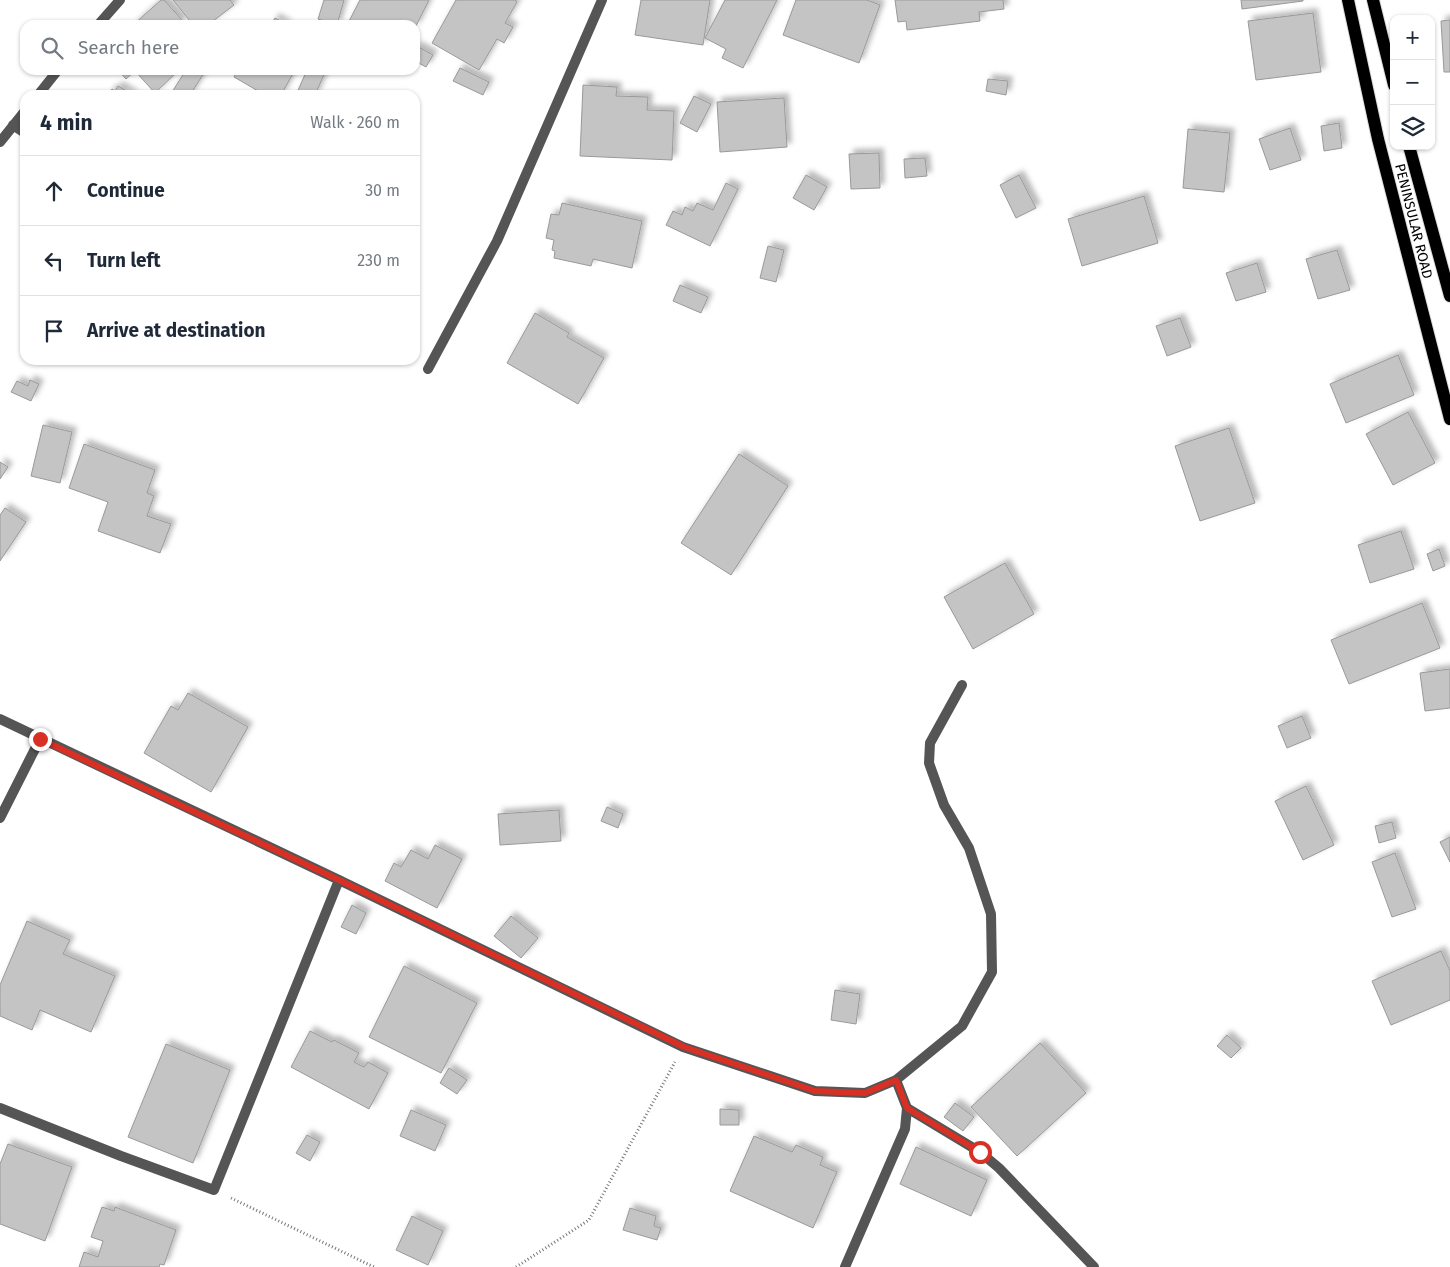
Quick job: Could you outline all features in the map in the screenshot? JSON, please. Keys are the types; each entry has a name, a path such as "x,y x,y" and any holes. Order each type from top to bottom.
{"main road":[{"name":"PENINSULAR ROAD","path":"1348,0 1378,139 1450,418"},
{"path":"1373,0 1390,69"},
{"name":"PENINSULAR ROAD","path":"1410,150 1450,296"}],"street":[{"path":"102,20 120,0"},
{"path":"428,369 497,241 602,0"},
{"path":"42,90 54,75"},
{"path":"0,142 20,117"},
{"path":"13,125 20,130"},
{"path":"0,720 339,880 684,1047 815,1091 865,1093 896,1080 962,1026 992,972 991,914 969,848 944,805 929,763 930,743 962,685"},
{"path":"0,818 40,739"},
{"path":"0,1108 121,1156 214,1190 339,880"},
{"path":"845,1267 905,1129 907,1108 896,1080"},
{"path":"907,1108 980,1152 999,1168 1094,1267"}],"path":[{"path":"516,1267 589,1220 684,1047"},
{"path":"214,1190 374,1267"}],"building":[{"path":"161,0 164,0 182,20 139,20"},
{"path":"173,0 230,0 234,5 214,20 189,20"},
{"path":"324,0 344,0 338,20 318,19"},
{"path":"360,0 429,0 419,20 350,20"},
{"path":"456,0 515,0 517,2 505,23 513,27 504,43 497,39 479,70 432,43"},
{"path":"641,0 710,0 703,45 635,35"},
{"path":"725,0 777,0 743,68 722,58 726,49 705,38"},
{"path":"796,0 867,0 880,5 859,63 783,35"},
{"path":"895,0 1003,0 1004,9 979,12 980,21 907,30 906,21 898,22"},
{"path":"1241,0 1303,0 1303,1 1242,9"},
{"path":"1313,13 1321,72 1256,80 1248,21"},
{"path":"1450,20 1450,72 1444,72 1441,21"},
{"path":"420,48 433,55 426,67 420,64"},
{"path":"460,68 489,82 483,95 453,81"},
{"path":"122,75 130,75 126,79"},
{"path":"139,75 174,75 158,90 152,90"},
{"path":"183,75 203,75 193,90 173,90"},
{"path":"235,75 292,75 284,90 256,90 234,77"},
{"path":"305,75 324,75 317,90 298,90"},
{"path":"988,79 1008,81 1006,95 986,91"},
{"path":"583,85 617,87 616,96 648,97 647,110 674,111 672,160 580,156"},
{"path":"118,86 125,90 116,90"},
{"path":"694,96 711,104 697,132 680,123"},
{"path":"784,98 787,147 720,152 717,102"},
{"path":"1339,123 1342,148 1324,151 1321,126"},
{"path":"1290,128 1301,160 1270,170 1259,139"},
{"path":"1188,129 1230,133 1224,192 1183,188"},
{"path":"879,153 880,188 851,189 849,154"},
{"path":"925,158 927,176 905,178 904,159"},
{"path":"806,175 827,187 814,210 793,198"},
{"path":"1019,175 1036,208 1016,218 1000,185"},
{"path":"726,183 738,189 710,246 666,225 673,211 682,215 685,207 693,211 697,203 713,210"},
{"path":"1144,196 1158,243 1082,266 1068,219"},
{"path":"562,203 642,221 632,268 593,259 591,266 554,258 555,251 552,250 554,240 546,238 551,214 559,215"},
{"path":"768,246 784,250 776,282 760,278"},
{"path":"1337,250 1350,290 1318,299 1306,259"},
{"path":"1257,263 1266,292 1236,301 1226,273"},
{"path":"680,285 708,297 701,313 673,301"},
{"path":"535,313 569,333 567,337 604,358 578,404 507,363"},
{"path":"1180,318 1191,347 1167,356 1156,326"},
{"path":"1398,355 1414,395 1346,423 1330,384"},
{"path":"30,380 39,384 31,401 11,392 17,381 28,386"},
{"path":"1408,412 1435,463 1393,485 1366,434"},
{"path":"43,425 72,432 60,483 31,476"},
{"path":"1229,428 1255,503 1200,521 1175,446"},
{"path":"84,444 155,470 147,493 154,496 147,516 171,524 160,553 98,531 108,502 69,488"},
{"path":"739,454 788,486 731,575 681,543"},
{"path":"0,462 8,467 0,479"},
{"path":"5,508 26,522 0,561 0,515"},
{"path":"1401,531 1414,569 1370,583 1358,545"},
{"path":"1439,549 1445,566 1433,571 1427,554"},
{"path":"1005,563 1034,614 973,649 944,597"},
{"path":"1422,603 1440,648 1349,684 1331,640"},
{"path":"1450,669 1450,708 1425,711 1420,673"},
{"path":"188,693 248,727 211,792 144,753 171,706 178,710"},
{"path":"1302,716 1311,738 1287,748 1278,726"},
{"path":"1306,786 1334,845 1303,860 1275,801"},
{"path":"607,807 623,814 618,828 601,821"},
{"path":"559,810 561,841 500,845 498,814"},
{"path":"1392,822 1396,838 1379,843 1375,826"},
{"path":"1450,837 1450,862 1440,842"},
{"path":"435,845 462,859 437,908 385,881 394,863 401,867 411,850 428,859"},
{"path":"1395,853 1416,909 1392,917 1372,862"},
{"path":"352,905 366,913 356,934 341,927"},
{"path":"511,916 538,938 521,958 494,936"},
{"path":"27,921 70,940 63,954 115,976 91,1032 40,1010 32,1030 0,1016 0,985"},
{"path":"1441,951 1450,971 1450,1000 1391,1025 1372,981"},
{"path":"404,966 477,1003 441,1073 369,1037"},
{"path":"835,990 860,994 856,1024 831,1020"},
{"path":"310,1031 332,1042 334,1040 359,1053 354,1062 364,1067 368,1062 388,1073 369,1109 291,1067"},
{"path":"1227,1035 1241,1048 1231,1058 1217,1046"},
{"path":"1040,1043 1086,1093 1017,1156 971,1107"},
{"path":"166,1044 230,1070 193,1163 128,1137"},
{"path":"449,1068 467,1080 457,1094 440,1083"},
{"path":"955,1103 974,1117 963,1131 944,1117"},
{"path":"720,1109 739,1110 739,1125 720,1125"},
{"path":"411,1110 446,1125 435,1151 400,1136"},
{"path":"307,1135 320,1142 310,1161 296,1153"},
{"path":"754,1136 792,1152 796,1145 823,1157 820,1165 837,1172 813,1228 730,1191"},
{"path":"8,1144 72,1167 45,1241 0,1224 0,1164"},
{"path":"916,1147 987,1180 971,1216 900,1184"},
{"path":"102,1207 114,1211 115,1207 176,1230 164,1265 160,1264 159,1267 79,1267 84,1252 98,1257 103,1241 91,1237"},
{"path":"630,1208 656,1216 654,1226 661,1228 657,1240 623,1230"},
{"path":"412,1216 443,1231 428,1265 396,1250"}],"route":[{"path":"40,739 339,880 684,1047 815,1091 865,1093 896,1080 907,1108 980,1152"}]}
